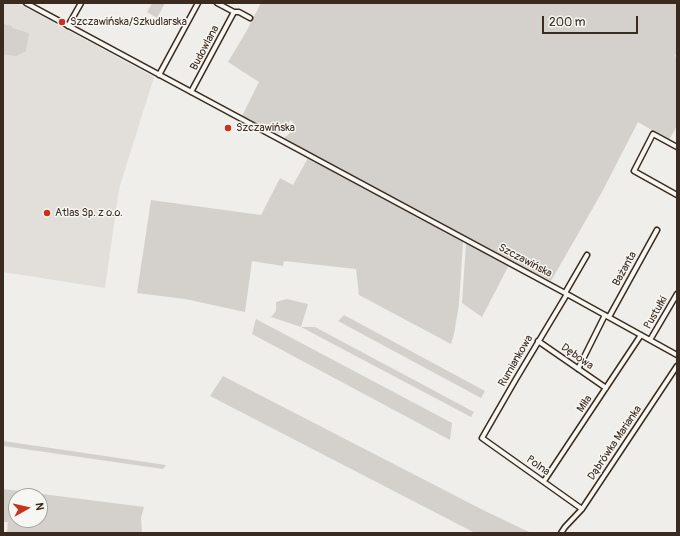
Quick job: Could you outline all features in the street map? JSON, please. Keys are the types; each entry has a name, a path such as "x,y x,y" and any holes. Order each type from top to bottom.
{"street":[{"name":"Szczawińska","path":"26,3 32,4 68,26 566,293 677,355"},
{"path":"68,26 81,3"},
{"path":"159,74 198,3"},
{"path":"217,3 250,18"},
{"name":"Budowlana","path":"191,92 234,12"},
{"path":"677,147 653,134 634,171 677,195"},
{"name":"Bażanta","path":"578,369 606,316 657,230"},
{"name":"Rumiankowa","path":"482,438 587,255"},
{"name":"Pustułki","path":"650,340 677,294"},
{"name":"Miła","path":"544,481 641,335"},
{"name":"Dębowa","path":"538,341 606,388"},
{"name":"Dąbrówka Marianka","path":"561,533 564,527 582,509 677,366"},
{"name":"Polna","path":"482,438 582,509"}],"shaded area":[{"path":"3,3 17,3 154,77 119,189 105,288 3,272"},
{"path":"152,3 165,3 157,18 147,12"},
{"path":"261,3 677,3 677,51 675,56 677,58 677,126 669,140 638,122 602,192 551,281 453,231 284,138 289,134 293,122 291,120 282,132 275,134 242,116 259,82 228,62"},
{"path":"3,24 29,33 26,51 16,56 3,54"},
{"path":"308,158 463,242 459,304 451,344 359,295 356,269 284,261 283,266 252,261 245,312 185,299 137,293 151,200 261,215 280,178 293,185"},
{"path":"466,243 509,265 482,317 462,303"},
{"path":"287,299 308,304 301,327 271,317 276,311 276,302"},
{"path":"344,315 485,391 481,398 338,321"},
{"path":"256,319 452,423 450,440 252,334"},
{"path":"301,327 315,327 474,412 471,417"},
{"path":"223,376 529,533 475,533 210,396"},
{"path":"3,441 166,465 163,469 3,446"},
{"path":"3,489 8,490 8,522 3,522"},
{"path":"48,495 144,507 141,518 142,533 7,533 8,522 8,528 48,528"}],"place":[{"name":"Szczawińska/Szkudlarska","path":"62,22"},
{"name":"Szczawińska","path":"228,128"},
{"name":"Atlas Sp. z o.o.","path":"47,213"}]}
